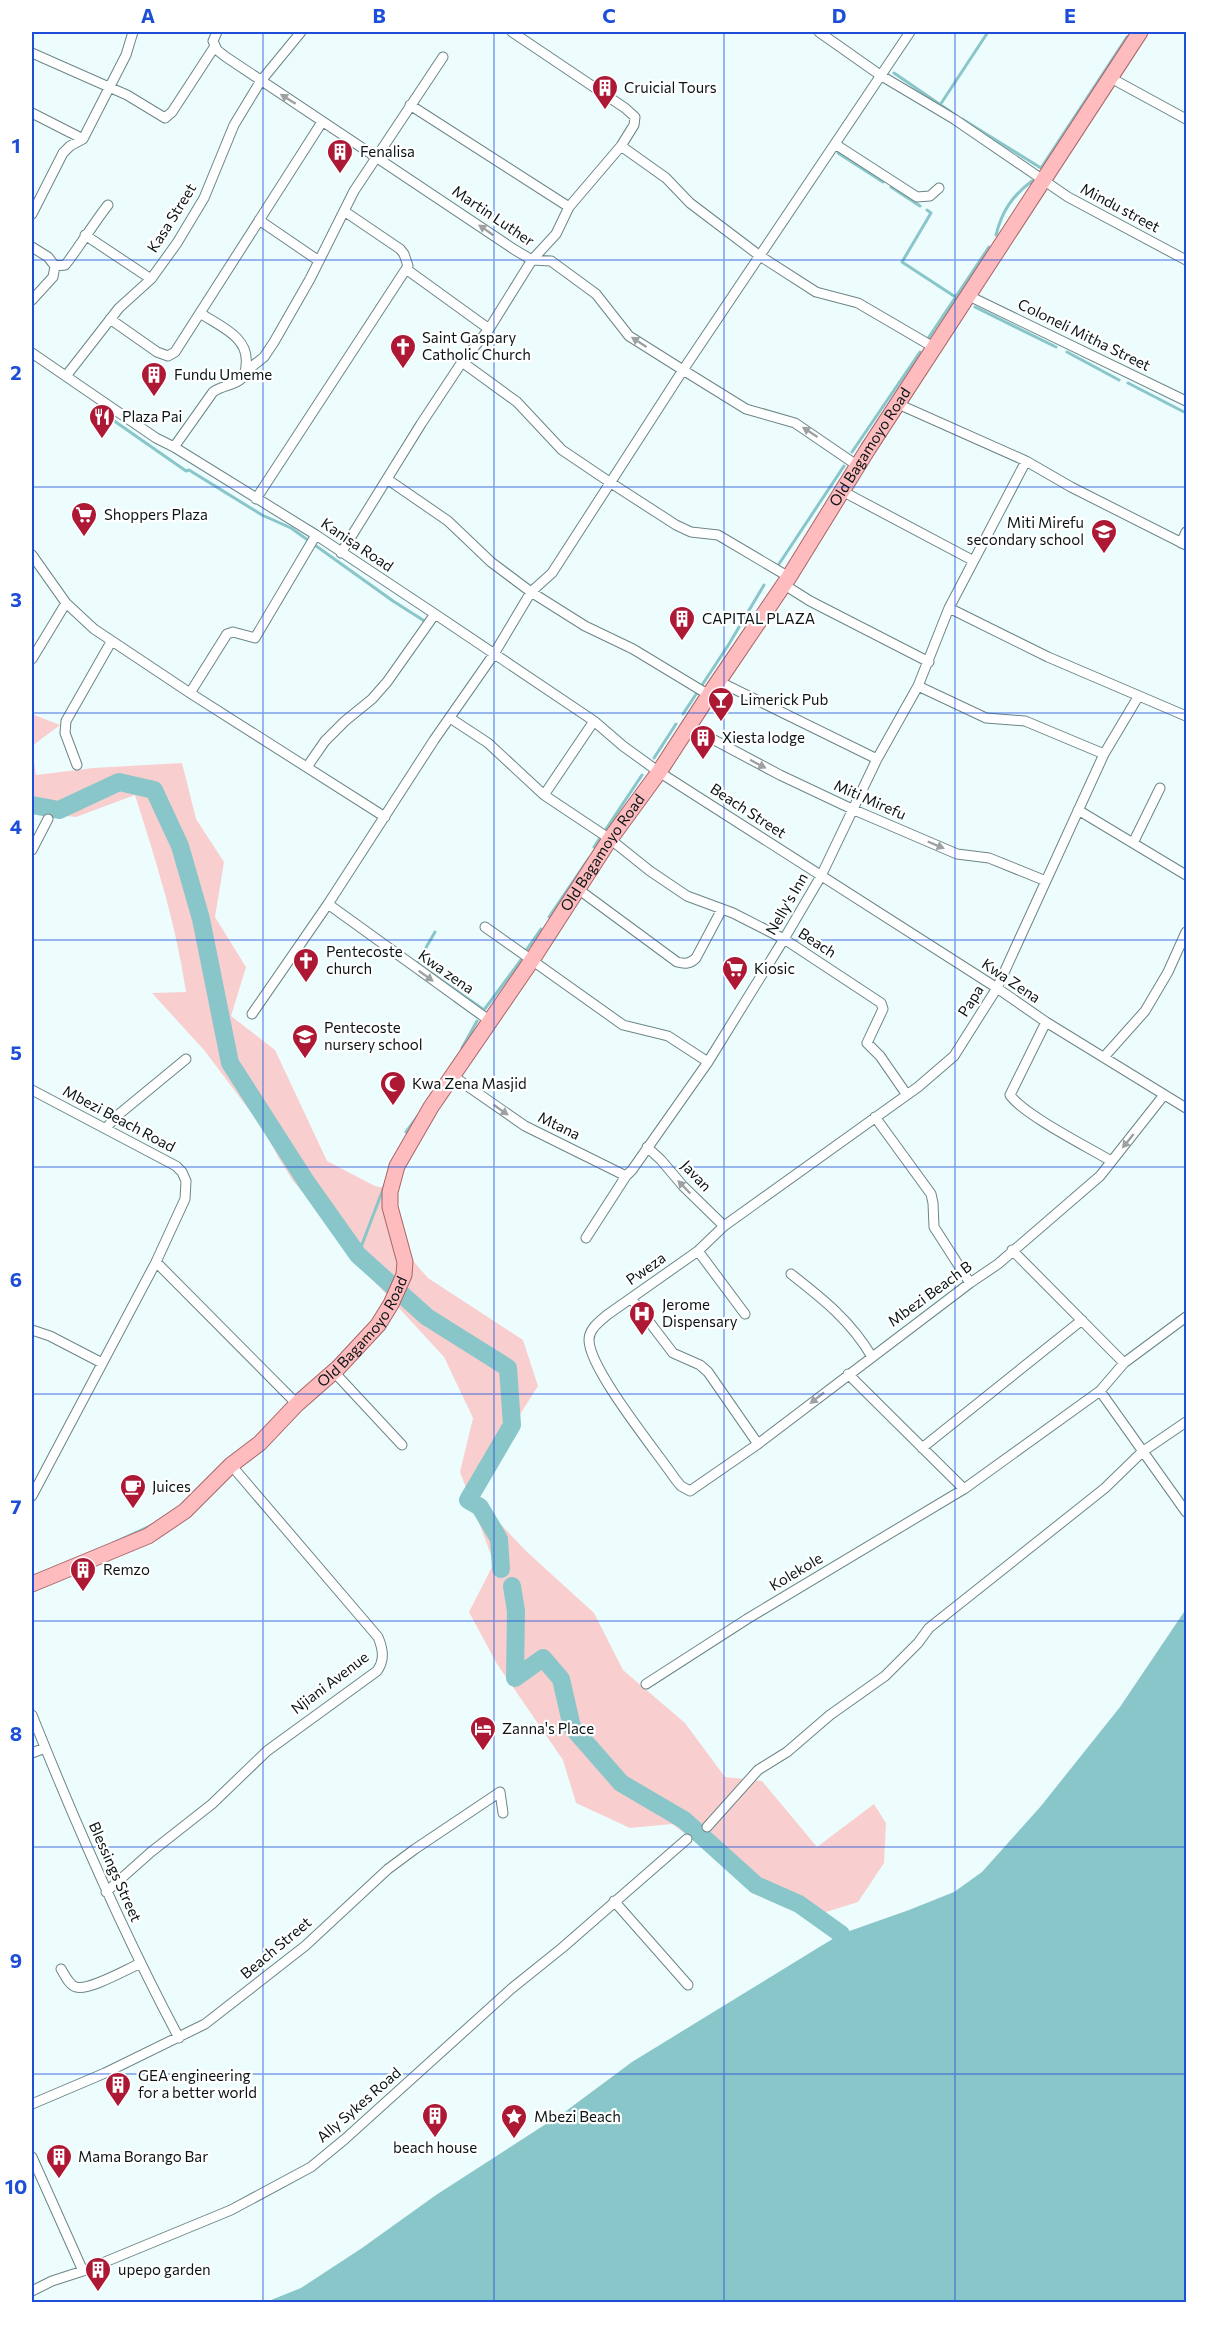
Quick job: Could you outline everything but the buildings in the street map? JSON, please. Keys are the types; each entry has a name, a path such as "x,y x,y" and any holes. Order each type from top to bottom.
{"main road":[{"name":"Old Bagamoyo Road","path":"32,1584 148,1536 185,1511 231,1465 260,1443 297,1404 334,1372 378,1324 391,1304 404,1275 405,1262 390,1207 390,1192 397,1166 430,1107 532,960 610,839 659,772 786,581 1043,178 1140,32"}],"street":[{"path":"32,214 63,153 83,139 126,55 134,32"},
{"path":"32,54 110,87 165,118 169,116 215,46 213,41 217,32"},
{"name":"Kasa Street","path":"66,376 126,300 151,279 204,198 234,124 260,82 301,32"},
{"path":"341,553 462,362 489,329 532,260 556,234 569,207 621,146 634,125 634,116 618,103 512,32"},
{"name":"Mindu street","path":"819,32 880,75 954,119 1068,197 1186,260"},
{"path":"252,1014 494,654 531,592 552,573 683,370 910,32"},
{"name":"Martin Luther","path":"215,46 221,54 260,82 532,260 551,261 596,294 629,336 746,409 795,423 858,466"},
{"path":"245,372 264,357 274,342 319,261 354,191 442,57"},
{"path":"1109,77 1186,119"},
{"path":"410,105 569,207"},
{"path":"32,113 83,139"},
{"path":"110,319 157,352 168,356 178,348 322,122"},
{"path":"835,144 917,196 930,196 939,188"},
{"path":"621,146 666,178 690,203 760,256 816,292 858,303 935,348"},
{"path":"55,266 65,265 70,260 85,235 108,205"},
{"path":"256,499 406,269 407,260 400,249 344,211"},
{"path":"259,220 319,261"},
{"path":"85,235 151,279"},
{"path":"32,247 48,256 55,266 53,277 32,300"},
{"path":"406,269 489,329"},
{"name":"Coloneli Mitha Street","path":"969,296 1186,401"},
{"path":"174,447 213,392 219,387 233,384 243,377 245,372 247,358 245,347 224,328 200,313"},
{"name":"Kanisa Road","path":"32,353 156,438 316,535 435,614 594,721 659,772"},
{"path":"462,362 517,402 562,450 676,525 691,532 718,535 786,581 810,601 929,662"},
{"path":"898,404 1026,461 1071,487 1184,544 1186,532"},
{"name":"Nelly's Inn","path":"647,1147 708,1062 821,876 877,759 918,686 949,608 972,560 1026,461"},
{"path":"387,479 448,521 491,562 531,592 585,626 633,649 709,694"},
{"path":"842,491 972,560"},
{"path":"190,693 224,637 233,632 255,638 316,535"},
{"path":"32,555 66,603 111,642 385,817"},
{"path":"32,659 66,603"},
{"path":"949,608 1048,657 1186,716"},
{"path":"307,767 325,741 372,699 387,682 435,614"},
{"path":"77,765 65,733 66,721 111,642"},
{"path":"718,681 877,759"},
{"path":"918,686 986,718 1025,721 1104,754"},
{"name":"Papa","path":"875,1117 907,1095 954,1056 997,988 1104,754 1138,697"},
{"name":"Beach","path":"450,718 488,743 544,795 610,839 650,871 687,896 722,909 784,939 880,1003 883,1009 867,1043 880,1056 907,1095"},
{"path":"544,795 594,721"},
{"name":"Miti Mirefu","path":"688,726 780,775 852,809 957,854 989,858 1046,881"},
{"name":"Beach Street","path":"659,772 821,876"},
{"path":"1133,843 1160,789"},
{"path":"1078,810 1186,875"},
{"path":"32,850 48,819"},
{"name":"Kwa Zena","path":"821,876 997,988 1046,1022 1186,1108"},
{"path":"578,889 677,962 685,964 691,963 696,958 722,909"},
{"name":"Kwa zena","path":"328,904 490,1021"},
{"path":"485,927 623,1025 668,1036 708,1062"},
{"path":"1104,1057 1145,1011 1168,972 1186,932"},
{"path":"1046,1022 1010,1095 1043,1121 1111,1161"},
{"path":"106,1128 117,1115 186,1059"},
{"name":"Mtana","path":"453,1076 525,1126 626,1176"},
{"name":"Mbezi Beach Road","path":"32,1093 106,1128 183,1172 186,1180 184,1198 156,1262"},
{"name":"Mbezi Beach B","path":"690,1491 758,1444 848,1374 998,1264 1100,1176 1164,1095"},
{"path":"875,1117 931,1194 933,1227 970,1283"},
{"name":"Pweza","path":"690,1491 676,1480 600,1371 590,1349 589,1338 594,1326 698,1251 724,1226 875,1117"},
{"path":"586,1238 647,1147"},
{"name":"Javan","path":"647,1147 682,1186 724,1226"},
{"path":"1012,1250 1124,1363"},
{"path":"698,1251 745,1314"},
{"path":"32,1496 156,1262 297,1404"},
{"path":"791,1274 835,1308 851,1325 872,1357"},
{"path":"631,1298 673,1353 700,1365 708,1372 758,1444"},
{"name":"Kolekole","path":"646,1684 747,1619 963,1489 1100,1391 1124,1363 1186,1317"},
{"path":"922,1448 1082,1320"},
{"path":"32,1330 50,1336 102,1363"},
{"path":"334,1372 402,1445"},
{"path":"848,1374 963,1489"},
{"path":"1100,1391 1186,1512"},
{"path":"707,1827 758,1770 787,1752 830,1714 885,1676 918,1643 929,1628 1105,1488 1142,1452 1186,1422"},
{"name":"Njiani Avenue","path":"106,1892 151,1852 212,1804 267,1751 377,1671 381,1664 382,1646 378,1637 231,1465"},
{"name":"Blessings Street","path":"32,1715 106,1892 139,1964 179,2038"},
{"path":"32,1753 45,1748"},
{"name":"Beach Street","path":"32,2103 105,2073 205,2024 305,1946 363,1891 415,1849 500,1792 503,1814"},
{"name":"Ally Sykes Road","path":"32,2291 231,2210 311,2167 511,1989 562,1948 687,1839"},
{"path":"614,1901 688,1985"},
{"path":"62,1969 71,1984 78,1988 88,1986 139,1964"},
{"path":"32,2157 83,2271"}],"shaded area":[{"path":"32,714 60,725 32,746"},
{"path":"32,749 36,775 93,768 182,763 196,819 224,862 215,917 246,967 231,1016 275,1050 327,1161 375,1186 390,1189 401,1247 428,1278 523,1340 538,1386 473,1489 472,1500 492,1515 526,1551 594,1613 623,1670 685,1723 725,1777 762,1781 817,1847 874,1804 886,1823 884,1863 858,1902 810,1917 759,1888 672,1824 630,1828 576,1803 563,1760 497,1664 469,1612 494,1563 460,1472 473,1418 444,1357 374,1281 293,1181 265,1131 204,1050 152,993 186,992 171,917 135,795 76,817 32,813"}],"water":[{"path":"1186,1609 1186,2302 266,2302 301,2288 436,2195 566,2111 632,2062 821,1946 841,1934 954,1892 982,1872 1041,1806 1120,1707"}],"waterway":[{"path":"940,105 988,32"},
{"path":"962,119 1041,168 1127,37"},
{"path":"894,73 951,112"},
{"path":"838,153 883,182"},
{"path":"996,235 1009,205 1032,181"},
{"path":"891,187 920,206"},
{"path":"927,210 931,213 902,262 957,298"},
{"path":"927,340 989,247"},
{"path":"975,307 1056,347"},
{"path":"852,452 920,352"},
{"path":"1067,352 1119,380"},
{"path":"1128,383 1186,413"},
{"path":"110,418 186,471 189,470 262,515 291,528 426,622"},
{"path":"777,567 844,466"},
{"path":"683,714 764,585"},
{"path":"654,758 676,724"},
{"path":"594,847 642,775"},
{"path":"32,805 59,810 119,782 154,790 180,846 201,919 230,1063 307,1183 358,1255 427,1317 508,1368 512,1425 468,1500 480,1507 499,1539 501,1569"},
{"path":"549,917 589,858"},
{"path":"527,949 541,929"},
{"path":"435,932 417,963 484,1010 521,960"},
{"path":"455,1001 479,1018"},
{"path":"462,1048 477,1021"},
{"path":"406,1132 418,1116"},
{"path":"358,1255 385,1184"},
{"path":"113,1543 150,1526"},
{"path":"512,1586 516,1611 515,1678 543,1658 561,1679 572,1727 621,1783 684,1820 756,1885 799,1904 841,1934"}],"place":[{"name":"Cruicial Tours","path":"605,111"},
{"name":"Fenalisa","path":"340,175"},
{"name":"Saint Gaspary Catholic Church","path":"403,370"},
{"name":"Fundu Umeme","path":"154,398"},
{"name":"Plaza Pai","path":"102,440"},
{"name":"Shoppers Plaza","path":"84,538"},
{"name":"Miti Mirefu secondary school","path":"1104,555"},
{"name":"CAPITAL PLAZA","path":"682,642"},
{"name":"Limerick Pub","path":"721,723"},
{"name":"Xiesta lodge","path":"703,761"},
{"name":"Pentecoste church","path":"306,984"},
{"name":"Kiosic","path":"735,992"},
{"name":"Pentecoste nursery school","path":"305,1060"},
{"name":"Kwa Zena Masjid","path":"393,1107"},
{"name":"Jerome Dispensary","path":"642,1337"},
{"name":"Juices","path":"133,1510"},
{"name":"Remzo","path":"83,1593"},
{"name":"Zanna's Place","path":"483,1752"},
{"name":"GEA engineering for a better world","path":"118,2108"},
{"name":"beach house","path":"435,2139"},
{"name":"Mbezi Beach","path":"514,2140"},
{"name":"Mama Borango Bar","path":"59,2180"},
{"name":"upepo garden","path":"98,2293"}]}
